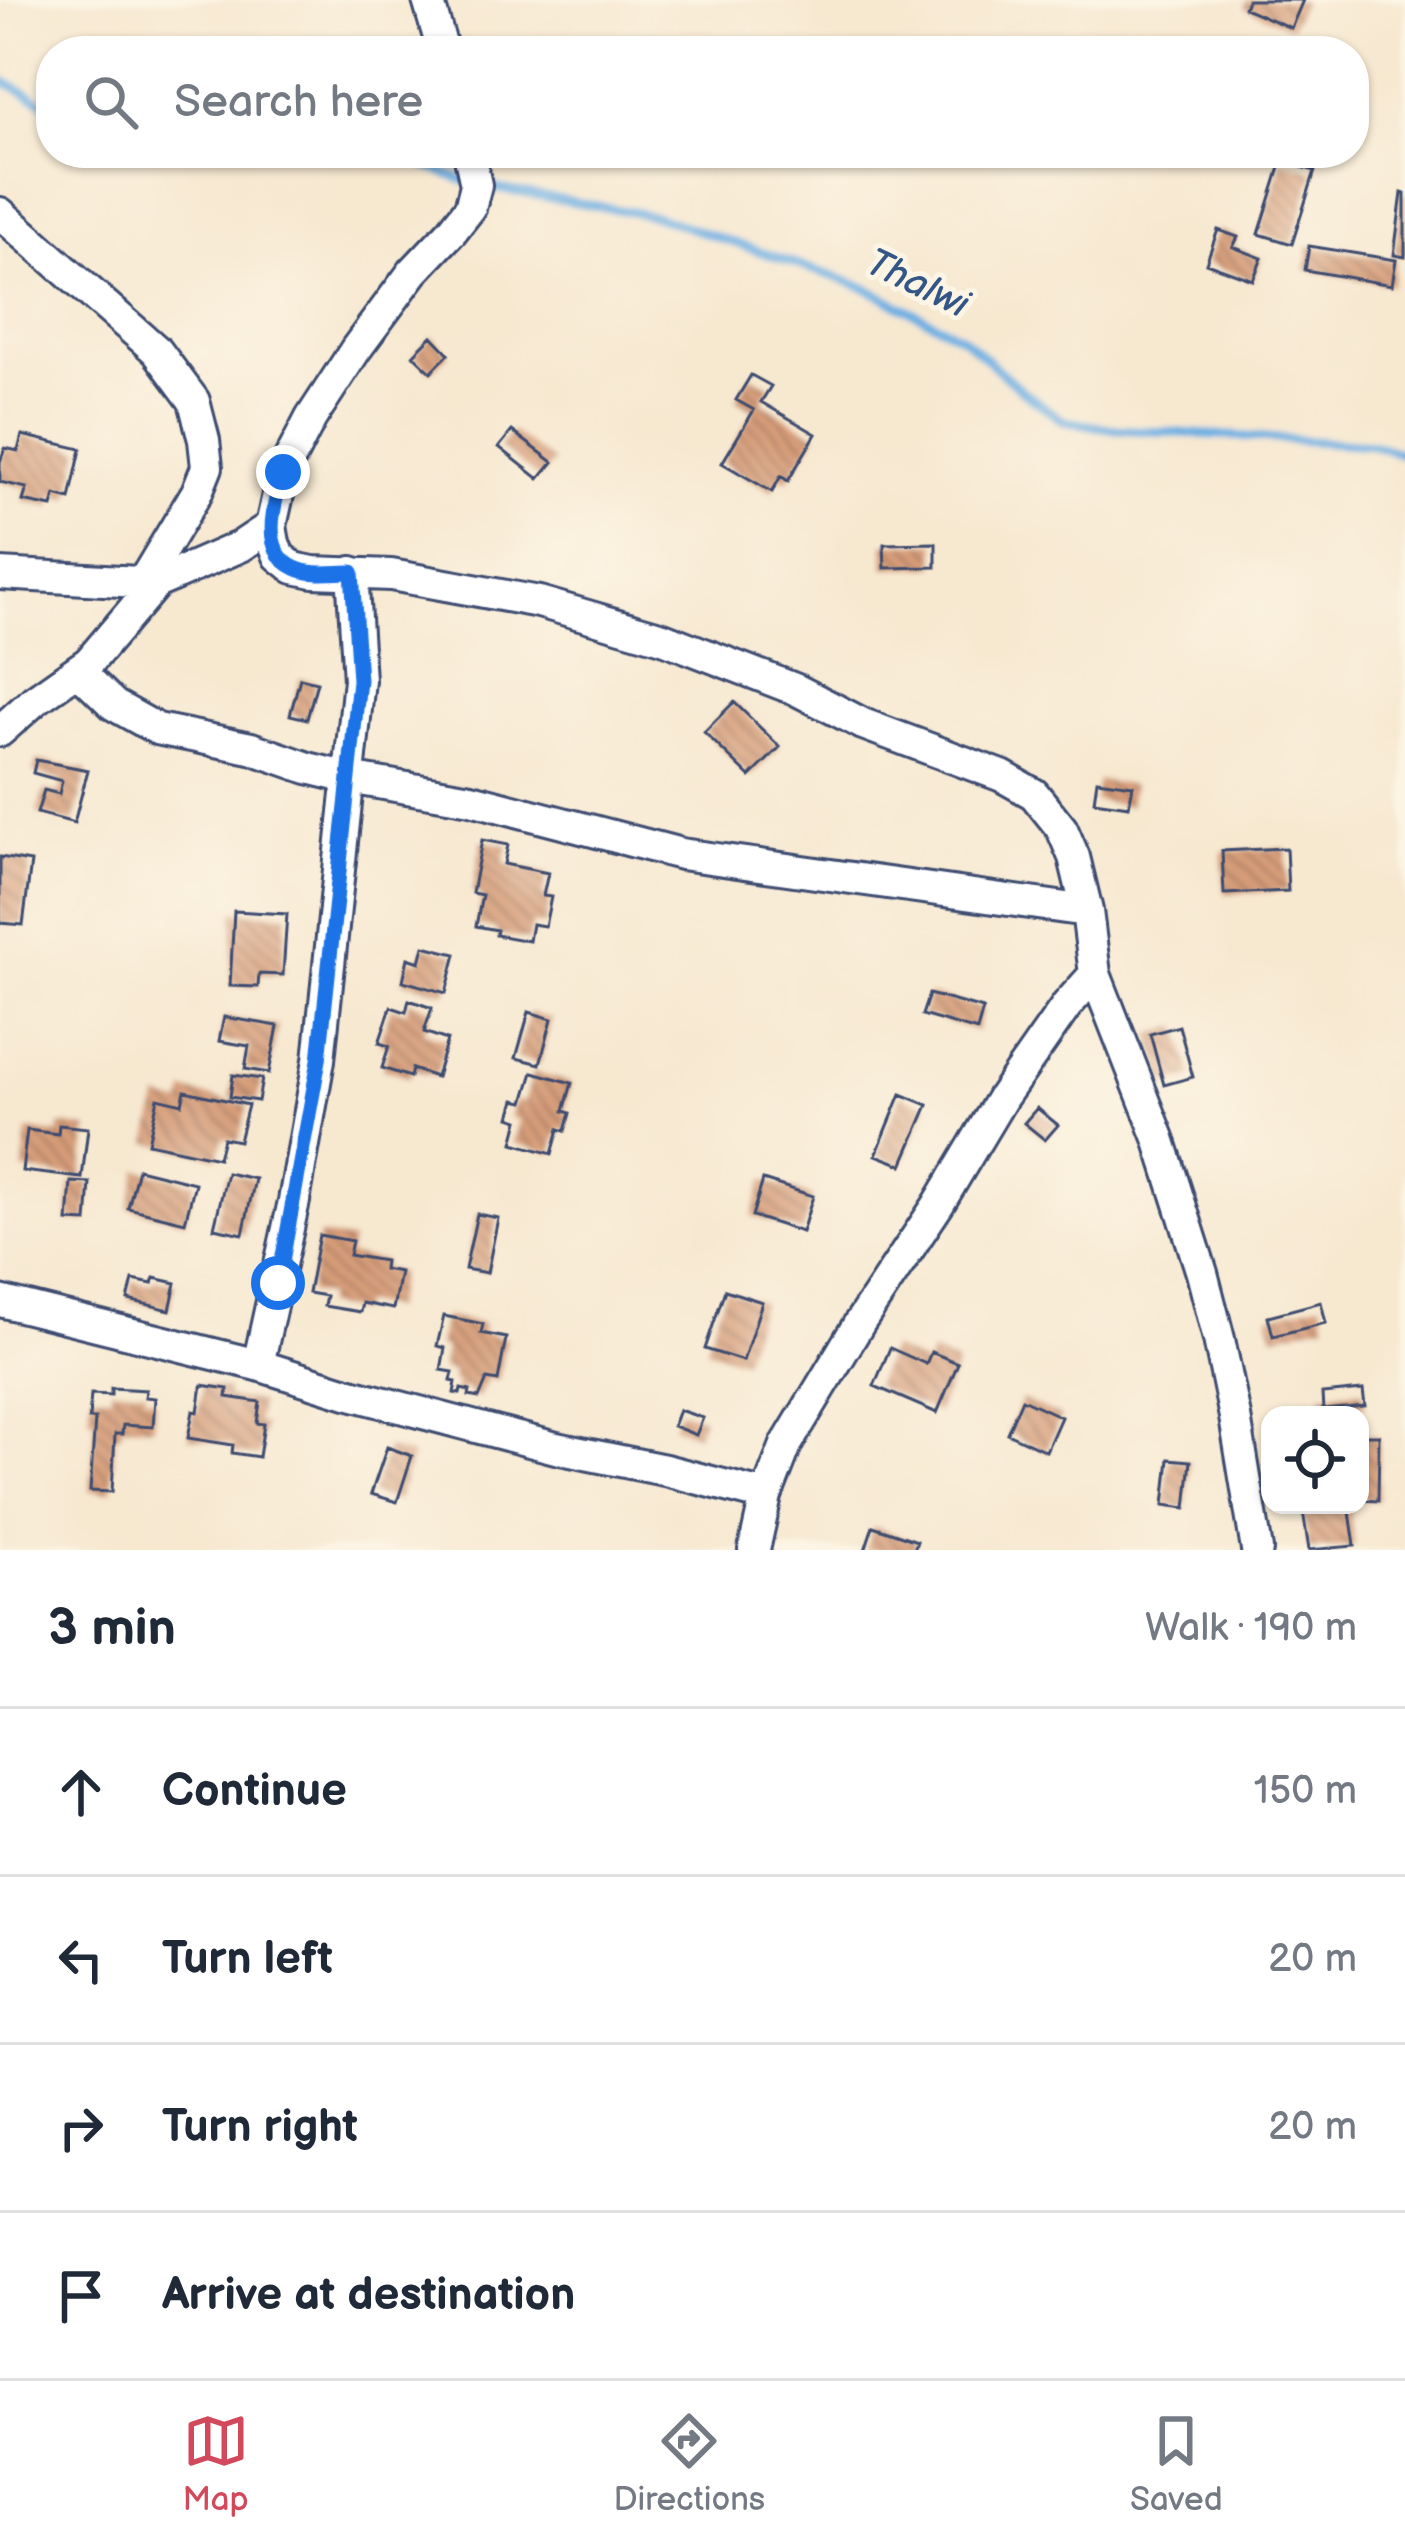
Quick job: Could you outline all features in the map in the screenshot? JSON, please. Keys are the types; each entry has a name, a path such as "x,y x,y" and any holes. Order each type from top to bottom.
{"street":[{"path":"428,0 439,36"},
{"path":"472,168 476,185 470,208 413,272 356,349 283,472 272,526 279,556 294,568 313,572 391,575 539,602 662,638 797,690 863,724 1001,776 1034,794 1062,829 1074,857 1095,974 1159,1138 1202,1274 1220,1339 1257,1550"},
{"path":"0,213 157,351 194,401 207,467 149,583 89,662 0,731"},
{"path":"0,574 149,583 241,546 272,526"},
{"path":"258,1364 319,1060 359,680 352,572"},
{"path":"77,670 114,705 157,728 251,748 349,778 471,800 681,854 1087,911"},
{"path":"754,1550 766,1496 786,1445 1001,1098 1066,1005 1095,974"},
{"path":"0,1301 258,1364 536,1443 766,1496"}],"building":[{"path":"1247,0 1303,0 1291,28 1244,8"},
{"path":"1280,168 1315,171 1292,244 1259,234"},
{"path":"1405,194 1405,257 1394,255"},
{"path":"1218,230 1238,237 1233,247 1262,258 1253,280 1206,263"},
{"path":"1309,246 1396,260 1392,285 1305,270"},
{"path":"432,336 449,354 431,372 413,355"},
{"path":"751,375 771,386 761,402 816,434 788,481 781,476 772,492 722,463 754,410 736,400"},
{"path":"512,431 553,462 539,479 499,447"},
{"path":"22,435 81,449 70,499 55,495 52,507 23,501 27,488 0,482 5,448 18,451"},
{"path":"936,543 936,567 885,568 884,544"},
{"path":"300,678 317,682 307,719 290,715"},
{"path":"734,702 780,747 750,777 704,732"},
{"path":"36,760 88,770 74,823 37,813 44,790 59,794 62,781 33,773"},
{"path":"1097,780 1133,785 1129,806 1094,801"},
{"path":"482,840 508,845 504,864 548,873 543,896 551,897 545,926 532,924 529,941 476,926 482,895 472,893"},
{"path":"1286,848 1288,891 1224,894 1222,851"},
{"path":"0,857 31,862 23,925 0,923"},
{"path":"234,911 287,914 283,975 259,974 258,987 230,986"},
{"path":"424,946 456,954 446,993 403,981 408,958 420,962"},
{"path":"929,994 983,1009 977,1031 922,1015"},
{"path":"409,1000 432,1008 424,1032 447,1040 436,1077 412,1069 410,1077 382,1068 389,1046 379,1043 391,1007 406,1012"},
{"path":"529,1012 552,1019 540,1064 516,1058"},
{"path":"224,1017 278,1026 269,1073 245,1069 249,1046 219,1041"},
{"path":"1179,1026 1193,1077 1164,1085 1150,1034"},
{"path":"533,1072 572,1083 564,1111 570,1113 565,1131 559,1129 552,1154 513,1143 519,1120 510,1117 515,1100 524,1102"},
{"path":"233,1075 262,1079 258,1101 230,1097"},
{"path":"185,1091 248,1105 239,1141 223,1138 218,1158 148,1143 158,1098 182,1104"},
{"path":"901,1094 928,1105 902,1165 876,1155"},
{"path":"1037,1108 1058,1125 1045,1140 1024,1123"},
{"path":"59,1125 88,1128 82,1178 22,1171 27,1130 58,1134"},
{"path":"138,1169 195,1183 185,1222 128,1208"},
{"path":"227,1173 255,1179 243,1234 214,1228"},
{"path":"763,1180 813,1196 802,1232 752,1216"},
{"path":"71,1182 90,1183 87,1222 68,1221"},
{"path":"477,1214 498,1218 487,1273 465,1269"},
{"path":"319,1235 352,1241 349,1255 384,1261 383,1269 400,1272 393,1309 362,1303 360,1312 324,1306 326,1296 308,1293"},
{"path":"154,1278 176,1283 170,1310 128,1300 133,1280 152,1284"},
{"path":"725,1290 762,1302 743,1361 705,1349"},
{"path":"1321,1302 1326,1323 1273,1336 1268,1316"},
{"path":"444,1316 483,1324 481,1333 506,1338 498,1381 487,1379 479,1398 461,1389 460,1394 454,1393 453,1372 441,1370 445,1348 437,1346"},
{"path":"890,1348 926,1364 931,1352 958,1363 937,1413 874,1386"},
{"path":"202,1385 228,1389 227,1397 260,1402 257,1423 264,1424 259,1457 232,1453 233,1445 188,1438"},
{"path":"111,1388 146,1390 145,1397 155,1398 153,1427 123,1425 122,1434 115,1434 112,1492 90,1491 95,1419 89,1419 91,1394 111,1395"},
{"path":"1363,1390 1365,1406 1323,1406 1322,1394"},
{"path":"1022,1399 1061,1417 1046,1451 1007,1433"},
{"path":"679,1410 703,1418 696,1435 673,1426"},
{"path":"1369,1435 1379,1435 1378,1501 1369,1500"},
{"path":"387,1447 412,1456 397,1502 371,1494"},
{"path":"1169,1459 1191,1461 1186,1508 1164,1505"},
{"path":"1303,1514 1350,1514 1355,1546 1309,1550"},
{"path":"873,1526 917,1541 914,1550 865,1550"}],"waterway":[{"name":"Thalwi","path":"0,79 36,98"},
{"name":"Thalwi","path":"431,168 476,185 655,216 864,287 962,337 1064,421 1114,429 1373,445 1405,455"}],"route":[{"path":"278,1283 319,1060 359,680 352,572 294,568 279,556 274,543 274,503 283,472"}]}
